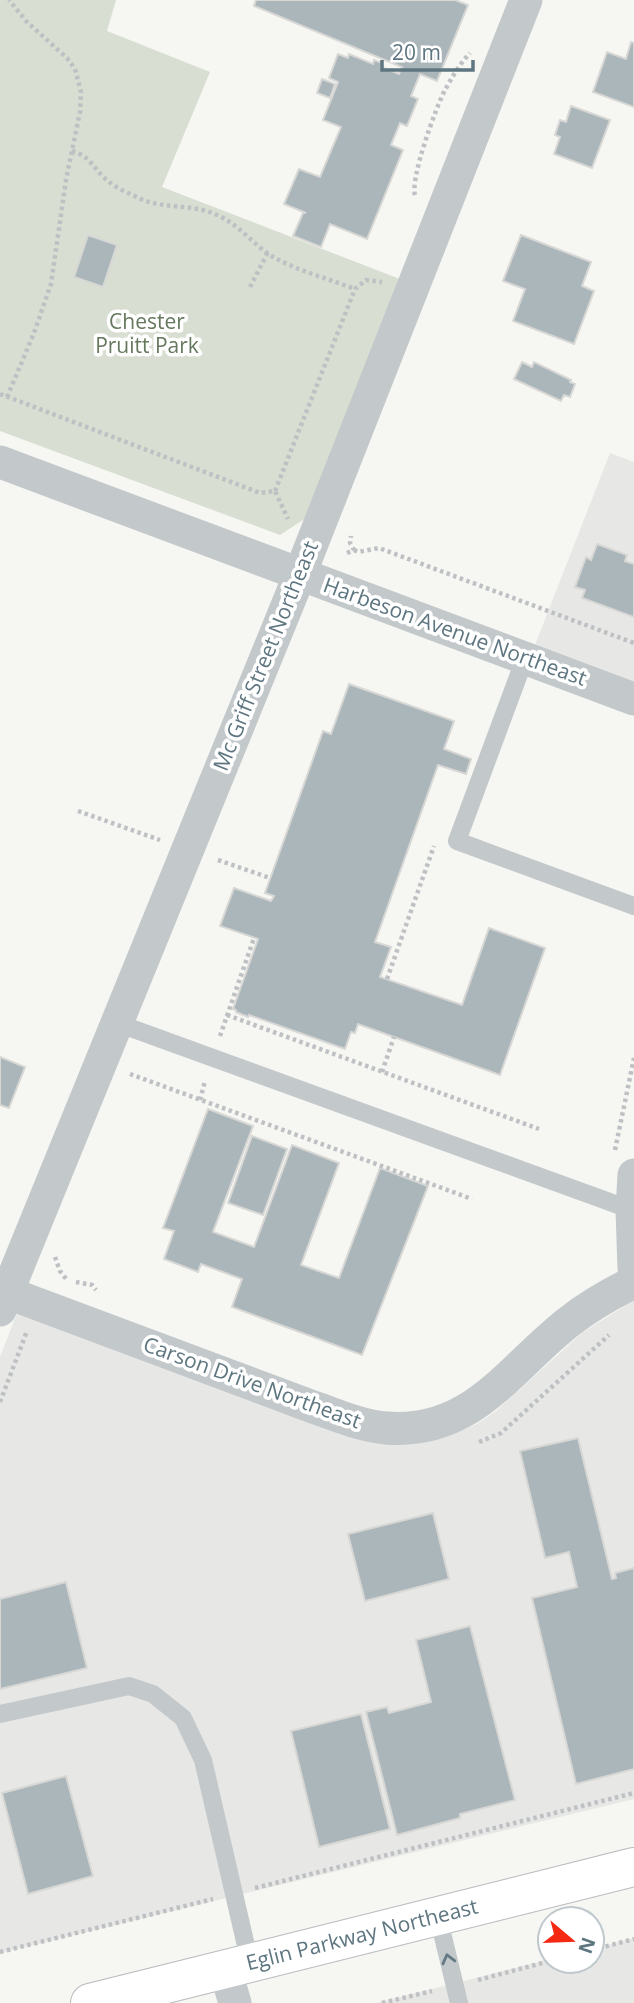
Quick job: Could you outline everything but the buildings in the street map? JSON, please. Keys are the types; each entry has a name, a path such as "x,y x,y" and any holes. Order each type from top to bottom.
{"highway":[{"name":"Eglin Parkway Northeast","path":"90,2003 237,1978 438,1916 634,1867"}],"street":[{"name":"Mc Griff Street Northeast","path":"2,1298 131,1028 300,574 526,0"},
{"name":"Harbeson Avenue Northeast","path":"0,462 634,699"},
{"path":"634,1175 634,1268"},
{"name":"Carson Drive Northeast","path":"2,1298 326,1412 386,1428 438,1423 466,1411 483,1400 570,1321 634,1282"}],"lane":[{"path":"524,657 457,841 634,906"},
{"path":"131,1028 632,1210"},
{"path":"0,1714 129,1686 153,1694 183,1718 203,1760 234,1894 237,1978"},
{"path":"438,1916 459,2003"}],"path":[{"path":"7,397 51,284 81,102 75,69 67,58 27,22 9,0"},
{"path":"419,205 413,191 415,175 443,92 460,63 477,46"},
{"path":"72,151 85,156 108,181 125,191 144,200 176,206 195,206 219,215 274,257 355,289"},
{"path":"250,287 268,252"},
{"path":"334,586 347,552 296,536 275,491 355,289 366,280 384,282"},
{"path":"0,394 260,493 275,491"},
{"path":"354,550 358,552 379,548 634,643"},
{"path":"387,979 438,837"},
{"path":"212,872 222,848"},
{"path":"200,1100 212,1057 254,938"},
{"path":"227,1015 540,1129"},
{"path":"131,1028 129,1074 472,1199"},
{"path":"383,1072 394,1037"},
{"path":"60,1245 55,1258 65,1279 92,1285 99,1295"},
{"path":"0,1952 634,1793"},
{"path":"606,1946 634,1939"}],"shaded area":[{"path":"610,453 634,462 634,682 535,645"},
{"path":"634,1300 634,1799 0,1953 0,1357 17,1313 415,1443 446,1437 477,1424 496,1411 582,1333"},
{"path":"634,1938 634,2003 377,2003 536,1963 536,1975 606,1975 606,1945"}],"green space":[{"name":"Chester Pruitt Park","path":"0,0 116,0 107,31 210,72 162,187 405,281 309,516 280,535 0,431"}]}
